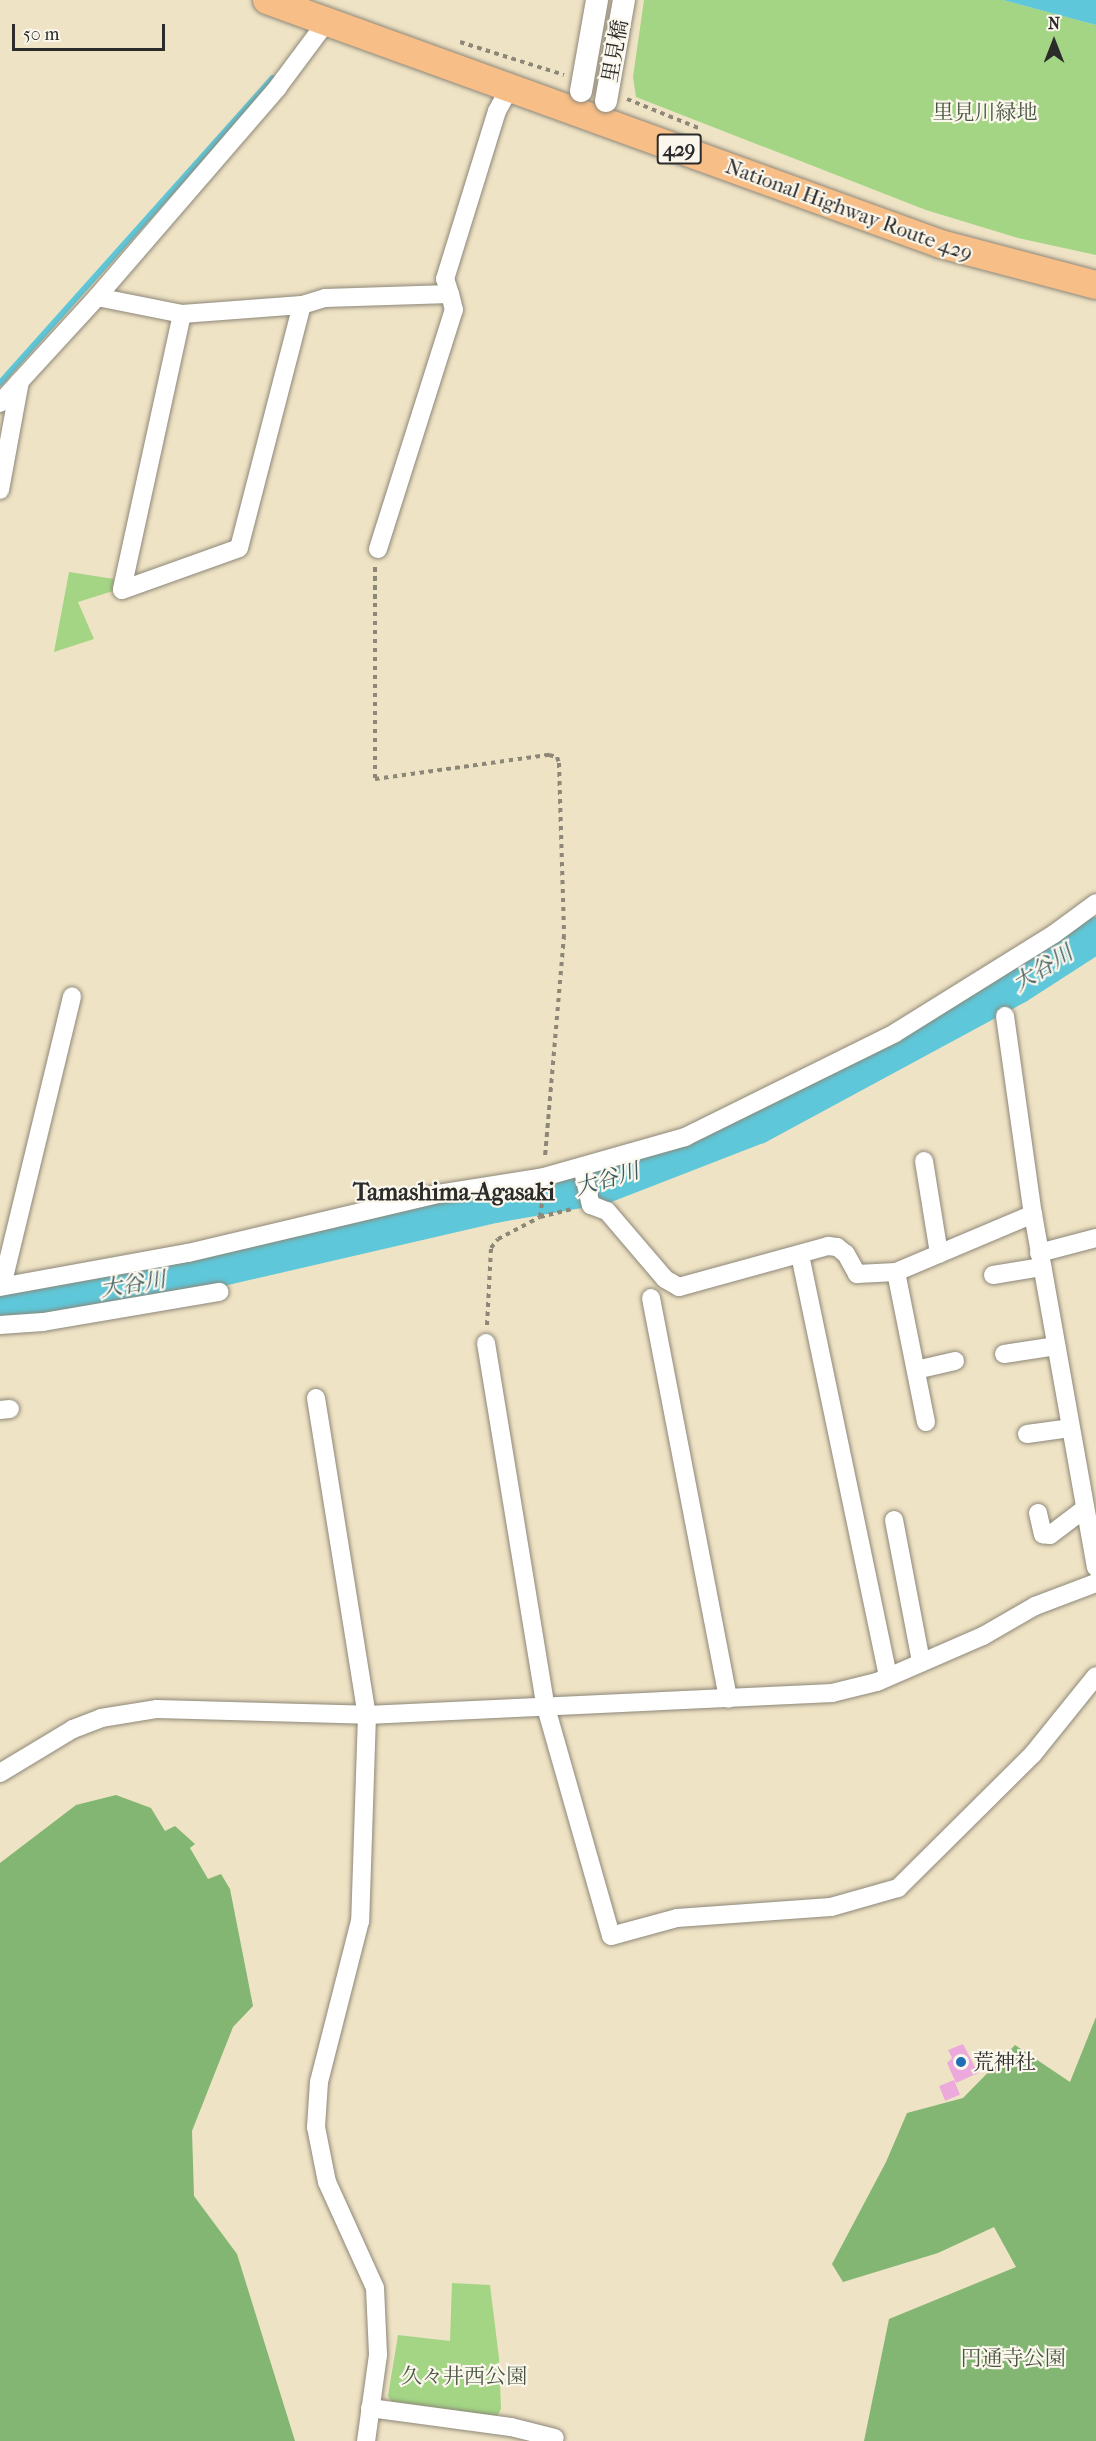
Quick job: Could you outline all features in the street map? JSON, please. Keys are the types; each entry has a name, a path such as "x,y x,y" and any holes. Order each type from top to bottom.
{"highway":[{"name":"National Highway Route 429","path":"267,0 328,20 509,89 941,244 1096,285"}],"street":[{"name":"里見橋","path":"581,91 597,0"},
{"name":"里見橋","path":"606,101 624,0"},
{"path":"0,403 97,297 278,87 328,20"},
{"path":"378,549 454,310 445,279 497,111 509,89"},
{"path":"97,297 182,314 302,306 325,298 450,294"},
{"path":"182,314 122,590 238,548 302,306"},
{"path":"0,490 20,381"},
{"path":"72,996 1,1286 220,1246 438,1194 544,1177 685,1137 895,1033 1054,934 1096,903"},
{"path":"1005,1016 1032,1214 1083,1510 1096,1567"},
{"path":"924,1161 939,1254"},
{"path":"582,1167 591,1205 607,1211 665,1279 679,1287 837,1247 856,1274 896,1272 1032,1214"},
{"path":"993,1275 1096,1239"},
{"path":"800,1255 888,1675"},
{"path":"896,1272 926,1422"},
{"path":"0,1325 43,1322 219,1292"},
{"path":"651,1298 728,1699"},
{"path":"486,1343 545,1704 612,1936 677,1918 831,1907 898,1888 1033,1754 1096,1676"},
{"path":"1004,1354 1056,1346"},
{"path":"916,1370 955,1361"},
{"path":"316,1398 367,1715 360,1921 319,2082 316,2127 327,2182 375,2288 378,2355 366,2441"},
{"path":"1027,1434 1070,1428"},
{"path":"1038,1513 1043,1534 1050,1535 1083,1510"},
{"path":"894,1520 921,1662"},
{"path":"0,1773 73,1729 101,1718 157,1709 367,1715 545,1704 728,1699 832,1693 863,1687 983,1636 1035,1606 1096,1583"},
{"path":"370,2408 511,2427 555,2438"}],"path":[{"path":"378,549 373,580 375,779 549,755 557,757 559,763 564,934 544,1177"},
{"path":"486,1343 492,1248 507,1233 540,1217 591,1205"},
{"path":"540,1217 542,1210"}],"green space":[{"name":"里見川緑地","path":"644,0 1003,0 1096,25 1096,255 1018,238 926,210 636,97 633,77"},
{"path":"69,572 114,579 113,591 78,602 94,639 54,652"},
{"path":"116,1795 151,1808 165,1831 175,1826 195,1844 190,1848 208,1879 221,1874 230,1889 253,2006 233,2027 192,2131 194,2196 237,2254 295,2441 0,2441 0,1863 76,1805"},
{"name":"円通寺公園","path":"1096,2017 1096,2441 864,2441 889,2319 1016,2267 994,2227 938,2253 843,2282 832,2264 886,2162 907,2113 963,2098 1015,2045 1070,2082"},
{"name":"久々井西公園","path":"452,2283 490,2285 499,2358 501,2409 497,2416 392,2402 388,2396 398,2335 450,2341"}],"water":[{"path":"1003,0 1096,0 1096,25"}],"building":[{"name":"荒神社","path":"963,2044 978,2073 956,2083 947,2063 952,2058 948,2050"},
{"path":"954,2080 960,2095 945,2101 939,2086"}],"waterway":[{"path":"0,383 273,78"},
{"name":"大谷川","path":"0,1303 161,1282 494,1205 603,1186 758,1126 1017,986 1096,935"}],"place":[{"name":"荒神社","path":"961,2062"}],"district":[{"name":"Tamashima-Agasaki","path":"454,1193"}]}
